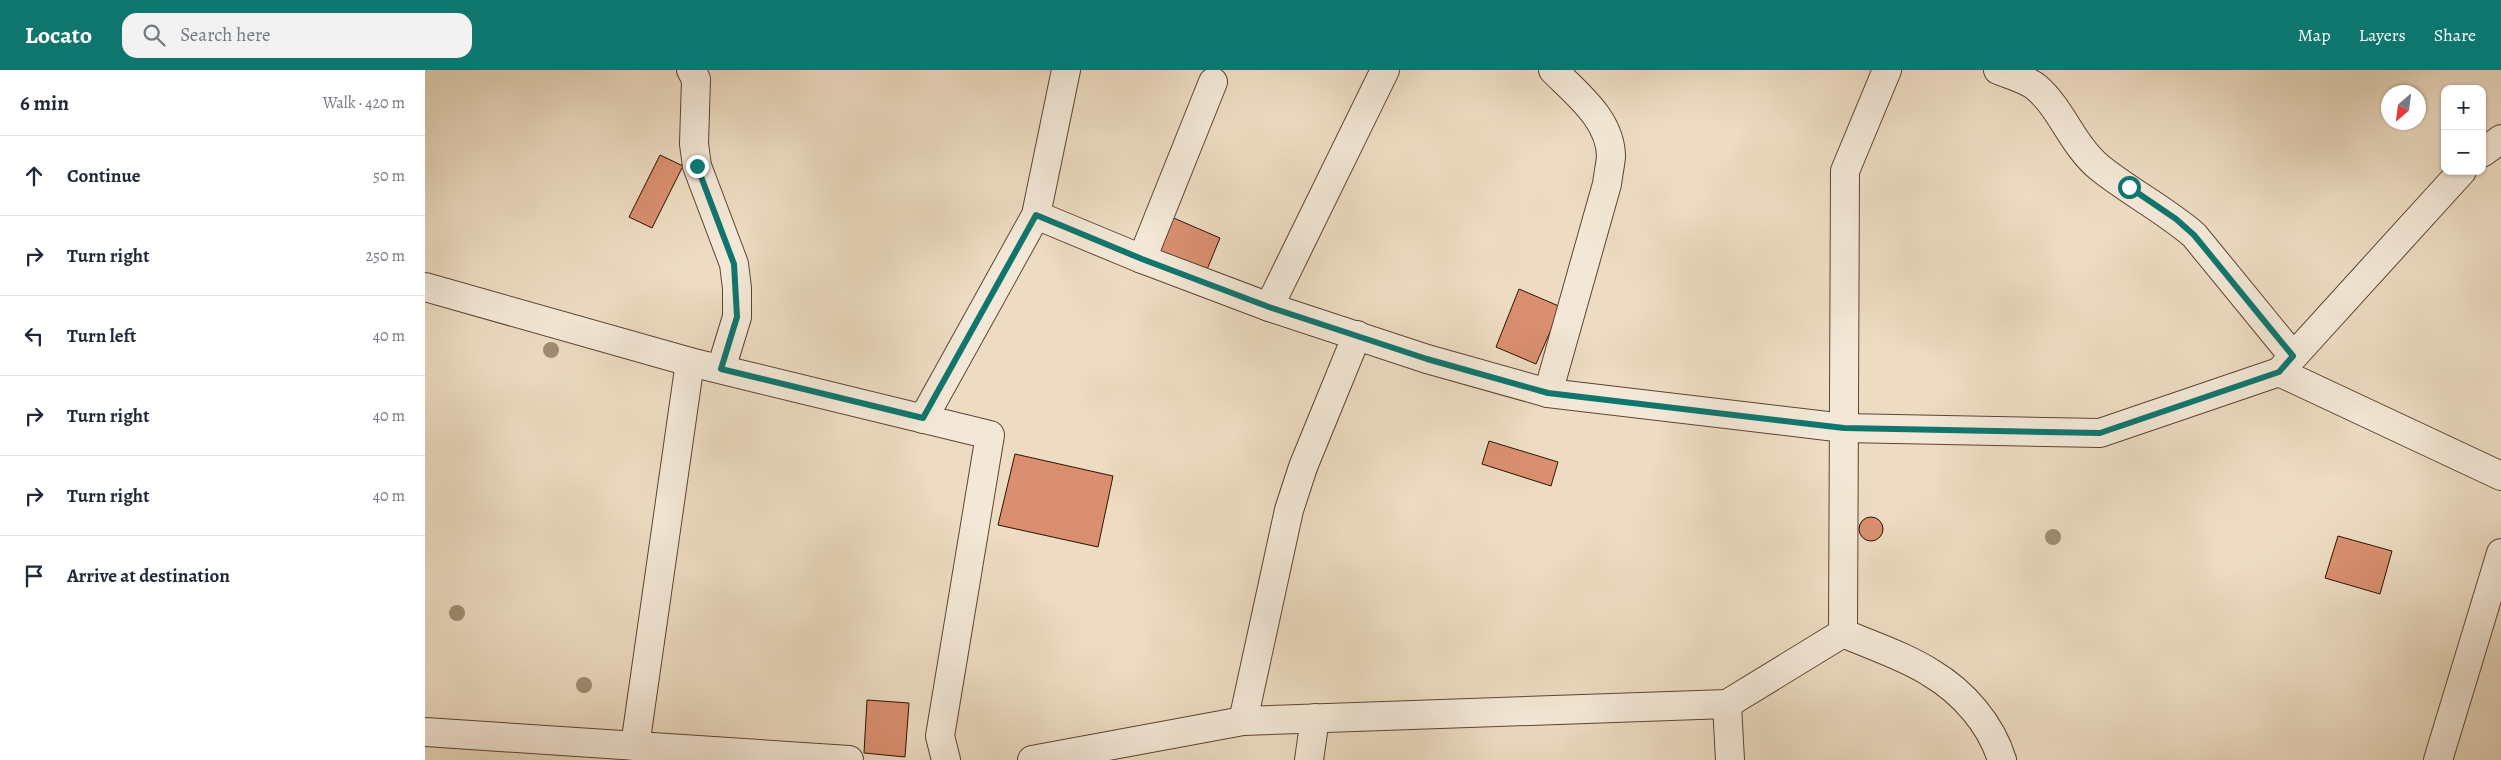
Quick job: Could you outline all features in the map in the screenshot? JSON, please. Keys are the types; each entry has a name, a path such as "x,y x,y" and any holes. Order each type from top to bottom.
{"street":[{"path":"691,70 695,78 697,166 734,264 737,317 721,369"},
{"path":"923,418 1036,215 1065,70"},
{"path":"1269,307 1385,70"},
{"path":"1548,393 1607,184 1611,157 1607,134 1593,110 1553,70"},
{"path":"1843,633 1845,171 1887,70"},
{"path":"1998,70 2036,87 2051,104 2073,140 2087,156 2101,169 2176,219 2194,235 2286,364 2501,476"},
{"path":"1142,259 1213,82"},
{"path":"2486,151 2501,139"},
{"path":"1036,215 1142,259 1269,307 1427,359 1548,393 1844,428 2100,433 2286,364 2458,175"},
{"path":"425,287 690,362 990,435 940,736 946,760"},
{"path":"1243,721 1289,510 1303,467 1357,335"},
{"path":"635,746 690,362"},
{"path":"2438,760 2501,553"},
{"path":"1032,760 1243,721 1727,704 1843,633"},
{"path":"1843,633 1931,672 1984,721 2002,760"},
{"path":"1727,704 1730,760"},
{"path":"1309,760 1315,718"},
{"path":"425,732 635,746 718,756 849,760"}],"building":[{"path":"660,155 683,166 652,228 629,217"},
{"path":"1169,216 1220,238 1206,272 1155,251"},
{"path":"1519,289 1561,307 1536,364 1496,347"},
{"path":"1489,441 1558,462 1551,486 1482,464"},
{"path":"1015,454 1113,476 1098,547 998,525"},
{"path":"1871,517 1879,521 1883,529 1879,537 1871,541 1863,537 1859,529 1863,521"},
{"path":"2338,536 2392,551 2380,594 2325,578"},
{"path":"867,700 909,703 905,757 864,753"}],"route":[{"path":"697,166 734,264 737,288 737,317 721,369 923,418 1036,215 1142,259 1269,307 1427,359 1548,393 1844,428 2100,433 2279,372 2293,356 2194,235 2176,219 2129,187"}]}
